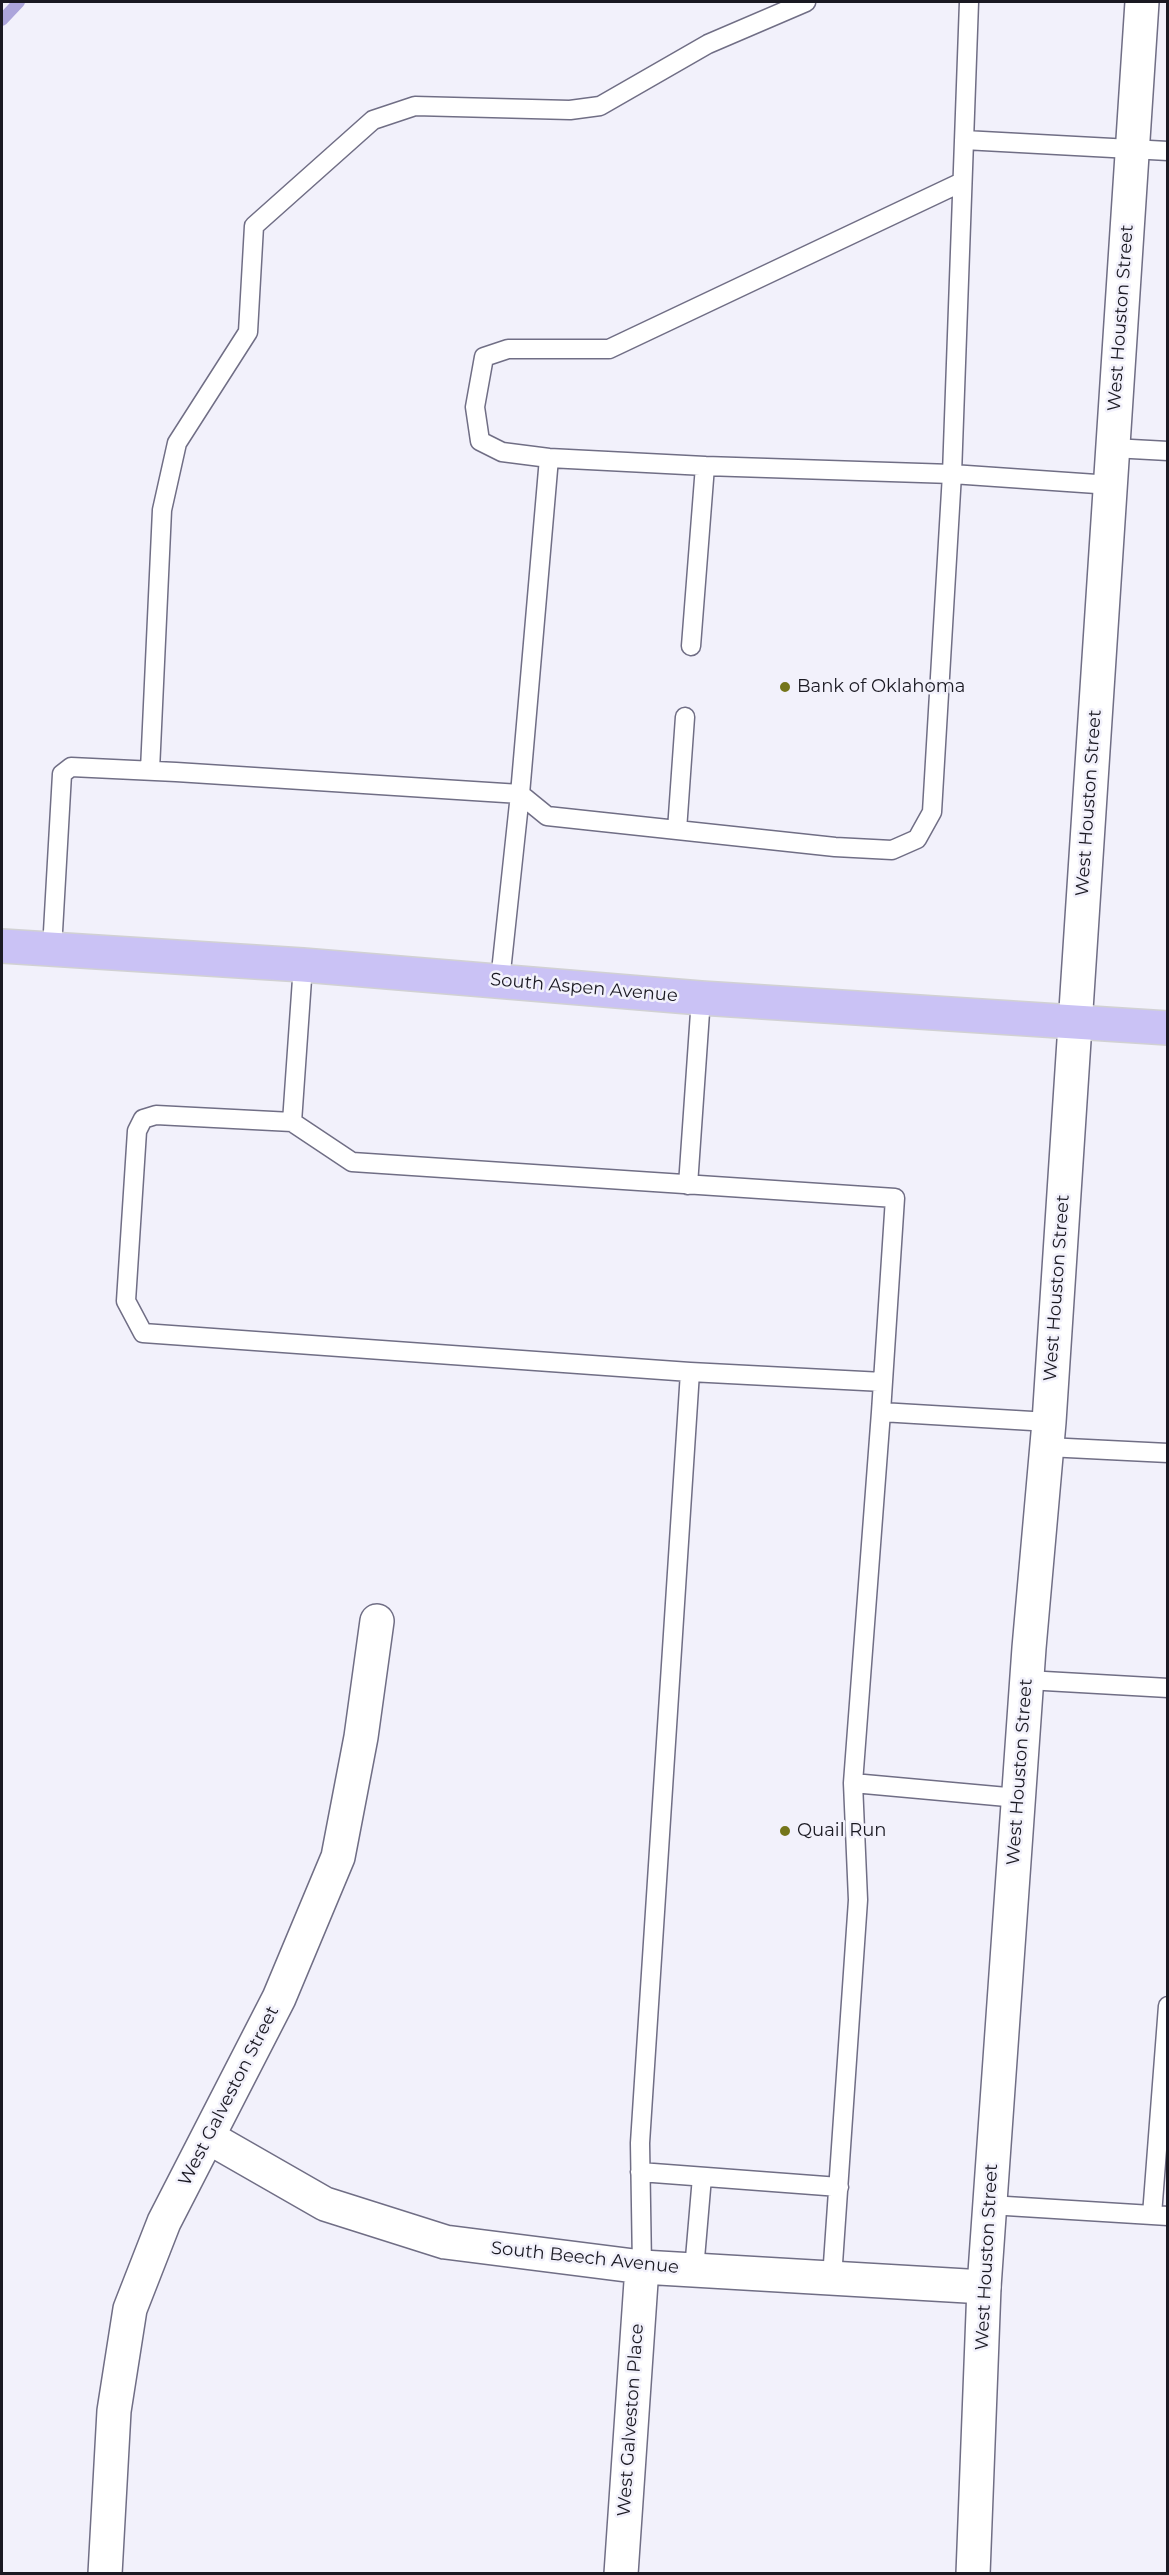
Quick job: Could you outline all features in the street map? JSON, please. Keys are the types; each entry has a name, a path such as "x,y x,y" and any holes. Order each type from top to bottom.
{"main road":[{"name":"West Houston Street","path":"973,2574 984,2287 1018,1798 1048,1434 1142,2"},
{"name":"South Aspen Avenue","path":"2,946 303,965 701,998 1167,1028"},
{"name":"West Galveston Street","path":"105,2574 114,2411 130,2309 164,2222 279,1998 338,1857 361,1737 377,1621"},
{"name":"South Beech Avenue","path":"208,2137 326,2204 446,2242 642,2267 984,2287"},
{"name":"West Galveston Place","path":"621,2574 642,2267"}],"lane":[{"path":"150,770 162,510 177,443 248,332 254,226 373,120 415,106 570,110 600,106 708,44 806,2"},
{"path":"51,949 62,774 71,768 150,770 520,794 547,816 835,847 892,850 917,839 932,812 952,474 969,2"},
{"path":"964,140 1167,151"},
{"path":"962,182 609,349 508,349 484,357 475,407 480,441 502,452 549,458 705,466 952,474 1111,485"},
{"path":"1113,448 1167,451"},
{"path":"500,981 520,794 549,458"},
{"path":"691,646 705,466"},
{"path":"677,830 685,717"},
{"path":"292,1122 303,965"},
{"path":"688,1185 701,998"},
{"path":"832,2278 858,1900 853,1783 881,1412 883,1382 895,1198 352,1162 292,1122 156,1115 143,1119 137,1131 126,1301 142,1333 690,1372 883,1382"},
{"path":"642,2267 640,2172 649,1983 690,1372"},
{"path":"881,1412 1048,1434 1167,1453"},
{"path":"1027,1680 1167,1688"},
{"path":"853,1783 1018,1798"},
{"path":"990,2205 1160,2216 1167,2006"},
{"path":"640,2172 839,2187"},
{"path":"694,2270 702,2177"}],"waterway":[{"path":"2,20 19,2"}],"place":[{"name":"Bank of Oklahoma","path":"785,687"},
{"name":"Quail Run","path":"785,1831"}]}
